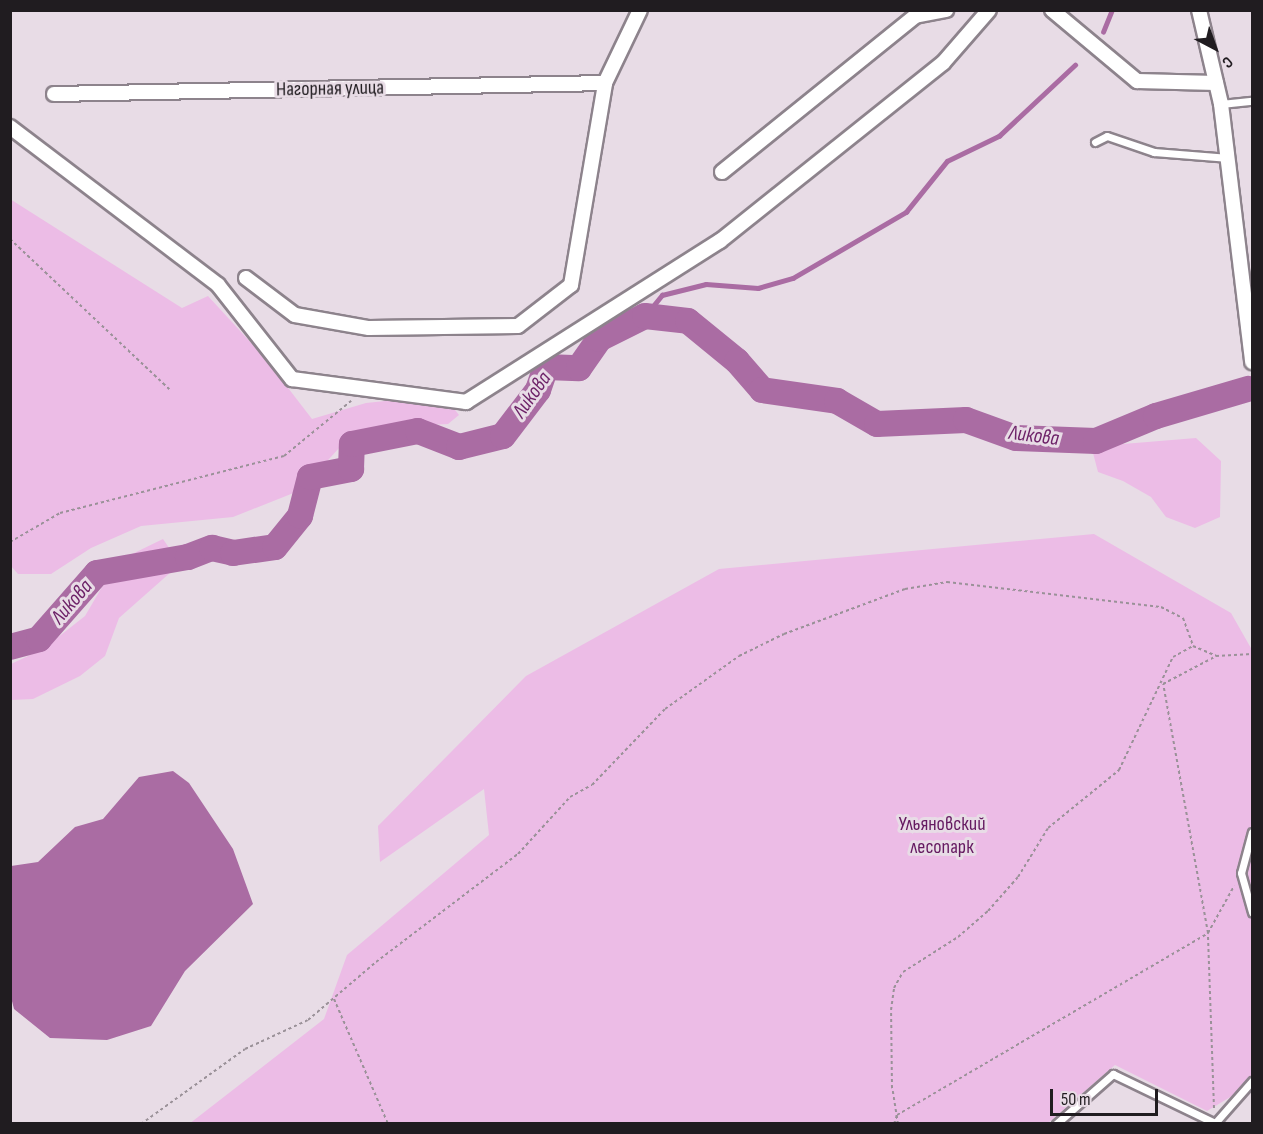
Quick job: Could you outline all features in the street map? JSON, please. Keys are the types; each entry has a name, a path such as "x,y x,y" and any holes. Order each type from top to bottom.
{"street":[{"path":"246,278 295,315 369,328 518,326 571,285 605,82 640,10"},
{"path":"722,172 915,16 946,10"},
{"path":"10,127 218,285 292,379 466,402 720,241 943,63 988,10"},
{"path":"1052,10 1137,81 1216,83"},
{"path":"1199,10 1221,104 1252,362"},
{"name":"Нагорная улица","path":"54,94 605,82"}],"lane":[{"path":"1221,104 1252,101"},
{"path":"1095,142 1107,136 1154,152 1229,158"},
{"path":"1252,832 1241,873 1252,912"},
{"path":"1056,1124 1113,1074 1215,1123 1252,1081"}],"path":[{"path":"10,238 169,389"},
{"path":"10,543 60,513 284,456 364,389"},
{"path":"141,1124 245,1049 308,1020 376,962 518,854 570,797 592,785 665,710 738,656 841,610 904,589 947,582 1161,608 1183,618 1193,646 1215,656"},
{"path":"896,1124 897,1115 892,1088 891,1010 894,988 903,972 958,937 988,911 1018,877 1048,828 1119,770 1163,684 1173,657 1193,646"},
{"path":"1163,684 1215,656 1252,654"},
{"path":"1163,684 1208,933 1215,1123"},
{"path":"897,1115 1208,933 1241,873"},
{"path":"334,999 388,1124"}],"green space":[{"path":"10,199 182,308 208,296 265,358 312,419 366,403 395,400 452,406 459,415 448,424 371,428 349,437 301,490 233,517 141,526 91,548 51,574 18,574 10,565"},
{"path":"1196,438 1221,461 1220,517 1195,528 1166,517 1151,497 1123,481 1098,472 1093,453 1111,445"},
{"name":"Ульяновский лесопарк","path":"1094,534 1231,613 1252,650 1252,1084 1207,1111 1115,1065 1048,1123 189,1124 324,1019 347,955 489,835 484,789 380,862 378,826 526,676 719,569"},
{"path":"163,539 180,564 119,618 105,656 80,676 33,699 11,700 11,664 43,649 85,616 102,587 128,556"}],"shaded area":[{"path":"173,771 189,783 233,849 253,904 185,971 151,1026 107,1040 50,1038 14,1009 11,997 11,866 38,862 75,827 103,819 139,777"}],"waterway":[{"path":"1103,32 1112,10"},
{"path":"645,316 662,295 706,284 758,288 793,278 906,212 947,161 999,136 1075,65"},
{"name":"Ликова","path":"10,647 39,639 97,573 188,557 212,548 233,553 275,547 300,516 310,477 351,469 352,444 418,431 459,447 503,436 538,390 546,367 579,368 599,339 645,316 688,321 737,361 762,390 837,401 877,424 966,420 1016,438 1096,441 1156,416 1248,389"}]}
